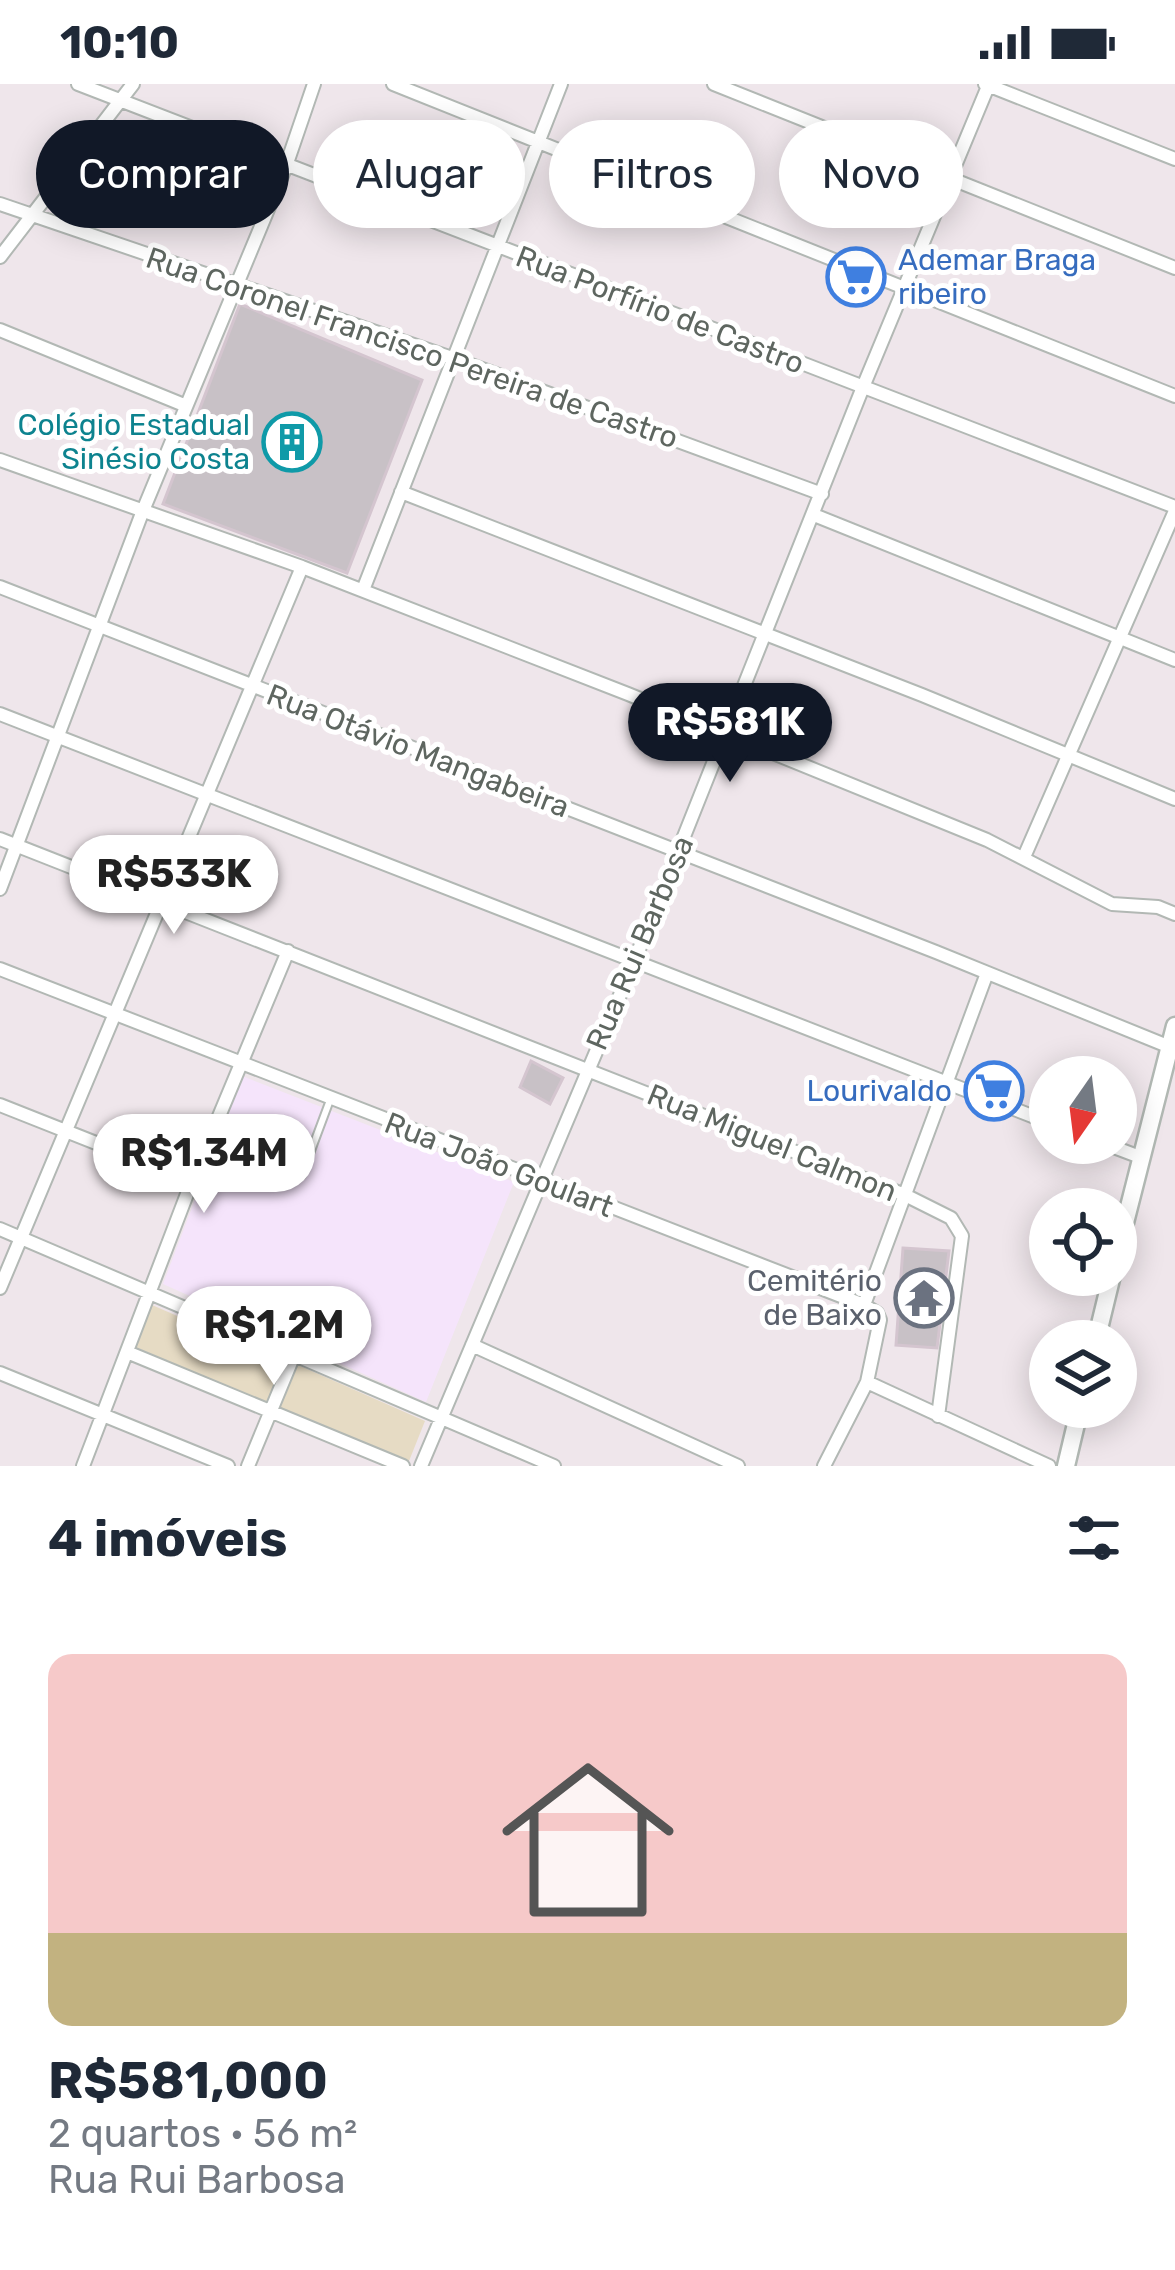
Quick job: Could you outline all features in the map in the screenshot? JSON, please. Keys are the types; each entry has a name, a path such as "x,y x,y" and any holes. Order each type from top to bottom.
{"street":[{"name":"Rua Porfírio de Castro","path":"78,84 169,120"},
{"path":"0,257 133,84"},
{"path":"289,157 314,84"},
{"path":"393,84 1175,396"},
{"path":"363,590 561,84"},
{"path":"713,84 804,120"},
{"path":"988,84 1175,160"},
{"name":"Rua Rui Barbosa","path":"963,146 988,84"},
{"name":"Rua Porfírio de Castro","path":"289,167 1175,509"},
{"path":"963,183 1175,268"},
{"name":"Rua Coronel Francisco Pereira de Castro","path":"0,204 452,358 822,494"},
{"path":"0,889 184,405 260,228"},
{"name":"Rua Rui Barbosa","path":"421,1466 679,853 930,228"},
{"path":"0,330 184,405"},
{"path":"0,460 363,590 725,734 1024,856 1112,904 1144,904 1175,914"},
{"path":"401,492 1175,799"},
{"path":"1024,856 1175,509"},
{"path":"814,515 1175,660"},
{"path":"0,1288 302,567"},
{"name":"Rua Otávio Mangabeira","path":"0,587 1170,1047"},
{"path":"0,714 1029,1115"},
{"name":"Rua Miguel Calmon","path":"0,839 905,1195 951,1218 962,1236 938,1416"},
{"path":"83,1466 238,1065 288,951"},
{"name":"Rua João Goulart","path":"0,969 864,1305"},
{"path":"824,1466 867,1382 880,1320 864,1305 987,973"},
{"path":"1133,1188 1175,1026"},
{"path":"0,1106 192,1181"},
{"path":"0,1229 544,1464"},
{"path":"472,1345 738,1466"},
{"path":"127,1352 404,1466"},
{"path":"248,1466 294,1355"},
{"path":"0,1372 228,1466"},
{"path":"867,1382 1049,1466"},
{"path":"1066,1466 1075,1428"},
{"path":"1002,1466 1010,1448"}],"lane":[{"path":"302,1175 330,1100"}],"shaded area":[{"path":"242,1076 514,1182 426,1402 163,1284"},
{"path":"152,1305 284,1362 267,1403 135,1347"},
{"path":"298,1365 425,1421 409,1461 280,1408"}],"building":[{"name":"Colégio Estadual Sinésio Costa","path":"240,304 422,380 347,573 163,504"},
{"path":"531,1061 563,1078 550,1104 520,1087"},
{"name":"Cemitério de Baixo","path":"903,1248 949,1251 937,1348 896,1345"}],"place":[{"name":"Ademar Braga ribeiro","path":"856,277"},
{"name":"Colégio Estadual Sinésio Costa","path":"292,442"},
{"name":"Lourivaldo","path":"994,1091"},
{"name":"Cemitério de Baixo","path":"924,1298"}]}
